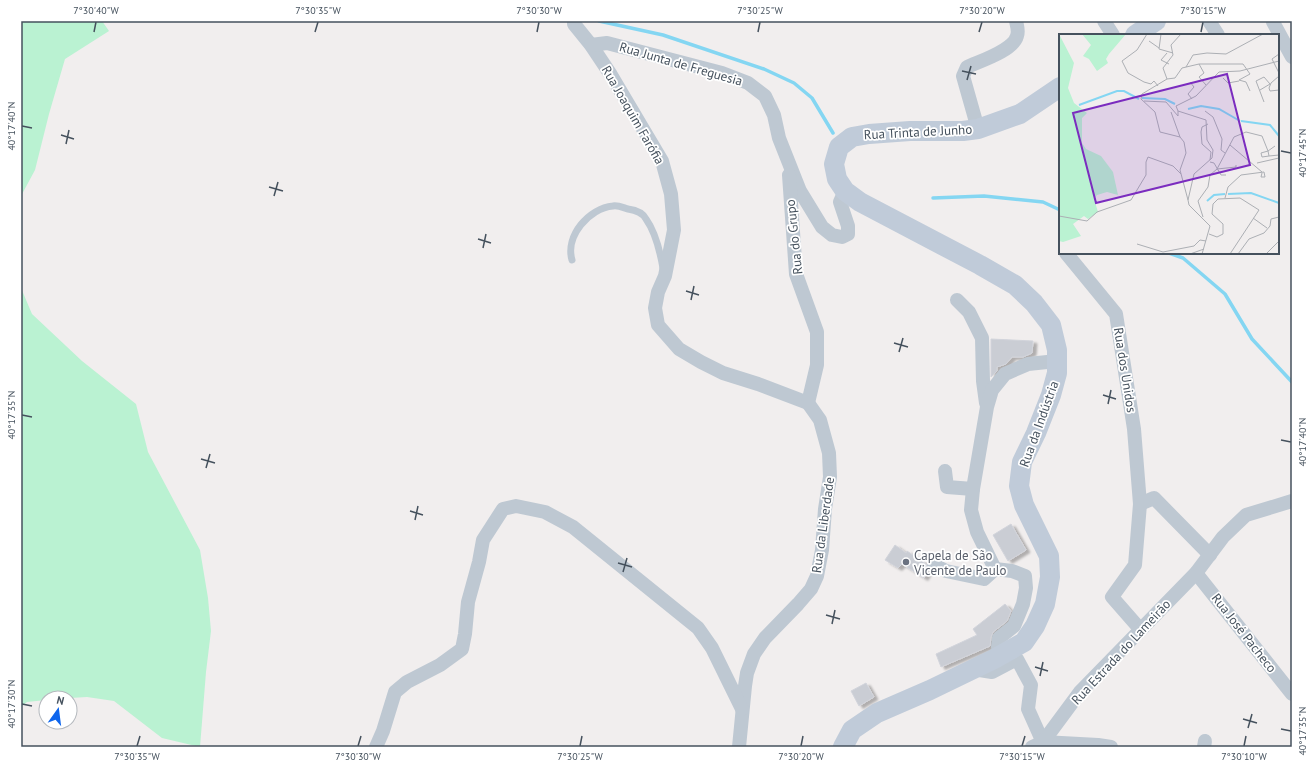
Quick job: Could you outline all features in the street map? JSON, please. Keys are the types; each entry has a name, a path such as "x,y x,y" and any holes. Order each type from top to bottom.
{"street":[{"name":"Rua Joaquim Farófia","path":"574,21 574,24 591,45 631,107 662,161 671,194 674,230 665,276 658,292 655,308 658,325 679,349 701,362 723,373 758,384 808,403"},
{"path":"978,129 963,76 967,67 991,57 1010,46 1017,37 1018,27 1016,21"},
{"path":"1104,21 1112,34"},
{"path":"1136,34 1156,21"},
{"path":"1209,21 1217,34"},
{"path":"1273,22 1292,57"},
{"name":"Rua Junta de Freguesia","path":"591,45 607,43 722,73 748,83 765,96 774,115 779,138 800,191 822,227 832,235 842,237 848,234 848,226 840,202 845,191"},
{"name":"Rua Trinta de Junho","path":"840,147 852,137 869,134 910,131 963,131 978,129 1020,114 1059,87"},
{"name":"Rua da Indústria","path":"840,147 834,164 837,179 845,191 860,202 980,265 1014,285 1034,303 1051,325 1057,350 1057,373 1051,395 1036,433 1022,462 1019,486 1024,505 1049,556 1050,577 1045,604 1032,632 1024,642 1001,655 930,690 877,713 852,730 843,747"},
{"name":"Rua do Grupo","path":"788,162 796,274 817,332 817,365 808,403"},
{"name":"Rua dos Unidos","path":"1067,254 1116,314 1134,429 1140,504 1136,564 1112,597 1140,629"},
{"path":"958,300 969,312 982,338 983,381 987,407"},
{"path":"995,569 977,532 972,510 973,490 987,407 992,390 1005,374 1028,364 1057,361"},
{"name":"Rua da Liberdade","path":"739,747 747,673 754,654 765,638 811,589 817,576 822,550 825,509 830,477 829,453 820,420 808,403"},
{"path":"945,470 947,487 973,490"},
{"path":"1140,504 1154,498 1210,555"},
{"name":"Rua Estrada do Lameirão","path":"1040,745 1080,692 1196,573 1223,537 1246,514 1292,502"},
{"path":"376,747 396,692 407,682 440,665 462,648 468,602 479,562 483,540 503,509 516,506 545,512 573,527 698,628 712,648 742,709"},
{"path":"934,565 946,571 984,579 995,569 1012,571 1025,576 1026,588 1023,604 1014,626 999,638 998,647 1001,655"},
{"name":"Rua José Pacheco","path":"1196,573 1292,694"},
{"path":"972,669 992,672 1017,659 1031,685 1028,709 1040,745 1098,745 1112,747"}],"lane":[{"path":"572,260 571,255 574,236 580,226 587,218 603,209 614,206 635,210 646,218 654,234 665,276"}],"green space":[{"path":"21,21 102,21 109,31 65,59 35,170 21,196"},
{"path":"21,288 32,314 82,361 136,404 148,452 200,550 208,598 211,631 200,747 162,738 114,701 87,697 78,698 78,690 38,690 38,701 27,702 21,707"}],"building":[{"path":"991,339 1033,341 1032,353 1023,357 1012,357 1006,364 997,367 997,371 991,377"},
{"path":"1011,524 1026,550 1008,561 993,535"},
{"name":"Capela de São Vicente de Paulo","path":"895,545 926,564 928,571 924,578 902,564 898,568 885,560"},
{"path":"1005,604 1011,611 1007,621 993,632 990,646 941,667 936,654 977,635 973,629"},
{"path":"866,683 874,697 859,706 851,691"}],"waterway":[{"path":"599,21 663,35 764,69 794,83 812,98 833,133"},
{"path":"933,198 984,196 1043,202 1059,210"},
{"path":"1172,254 1183,258 1225,294 1252,339 1292,382"}],"place":[{"name":"Capela de São Vicente de Paulo","path":"906,562"}]}
